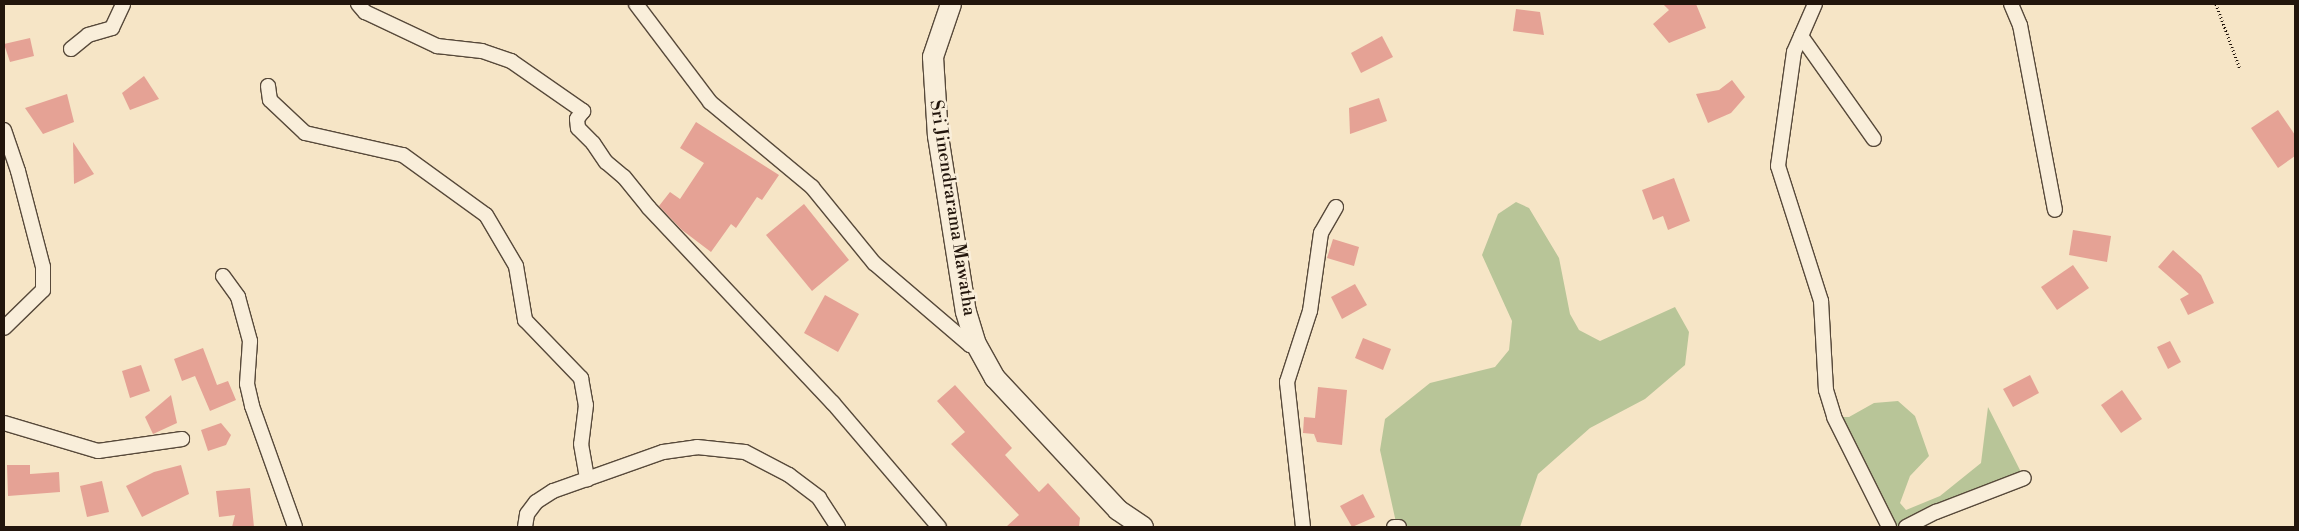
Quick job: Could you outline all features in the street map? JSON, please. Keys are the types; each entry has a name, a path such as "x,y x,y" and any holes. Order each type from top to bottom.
{"main road":[{"name":"Sri Jinendrarama Mawatha","path":"951,4 933,57 937,126 965,302 976,344 995,378 1118,510 1143,527"}],"street":[{"path":"72,49 88,35 112,28 123,4"},
{"path":"358,4 365,12 437,46 482,51 511,61 584,111 577,119 578,128 593,143 606,162 624,176 648,208 833,403 939,527"},
{"path":"636,4 710,102 812,187 874,263 970,345 976,344"},
{"path":"1815,4 1794,52 1778,166 1821,300 1826,390 1834,417 1890,527"},
{"path":"2011,4 2020,25 2055,210"},
{"path":"1801,36 1874,138"},
{"path":"268,86 270,100 305,133 403,155 486,215 516,266 524,320 581,378 586,404 581,444 587,479"},
{"path":"4,130 18,172 43,267 43,290 4,328"},
{"path":"1303,527 1287,382 1310,311 1321,233 1336,207"},
{"path":"223,276 238,297 250,341 247,384 252,406 295,527"},
{"path":"4,424 98,451 182,439"},
{"path":"525,527 527,514 536,502 553,491 663,452 696,447 745,452 790,475 819,498 838,527"},
{"path":"1906,527 1936,512 2024,478"},
{"path":"1394,527 1399,527"}],"path":[{"path":"2216,4 2240,69"}],"green space":[{"path":"1516,202 1529,208 1559,258 1570,314 1579,330 1600,341 1675,307 1689,332 1685,365 1645,399 1590,428 1538,474 1520,527 1397,527 1380,450 1385,419 1430,383 1495,367 1509,350 1512,321 1482,255 1498,214"},
{"path":"1898,401 1915,416 1929,456 1910,476 1900,503 1906,510 1940,496 1981,463 1988,407 2024,478 1906,527 1889,527 1834,417 1849,417 1874,403"}],"building":[{"path":"1663,4 1696,4 1706,28 1669,43 1653,24 1669,10"},
{"path":"1516,9 1540,12 1544,35 1513,31"},
{"path":"1382,36 1393,57 1361,73 1351,53"},
{"path":"30,38 34,56 10,62 4,44"},
{"path":"144,76 159,99 130,110 122,93"},
{"path":"1732,80 1745,97 1731,113 1708,123 1696,94 1719,90"},
{"path":"67,94 74,122 43,134 25,108"},
{"path":"1379,98 1387,121 1350,134 1349,108"},
{"path":"2278,110 2295,135 2295,156 2278,168 2251,128"},
{"path":"696,122 779,175 762,200 757,197 736,228 731,224 711,252 682,230 659,206 670,192 680,199 704,163 680,148"},
{"path":"73,142 94,174 74,184"},
{"path":"1674,178 1690,221 1668,230 1663,216 1653,220 1642,190"},
{"path":"804,204 849,260 812,291 766,235"},
{"path":"2073,230 2111,236 2107,262 2069,255"},
{"path":"1333,239 1359,247 1354,266 1327,258"},
{"path":"2173,250 2201,275 2214,303 2188,315 2180,299 2189,294 2158,267"},
{"path":"2073,265 2089,288 2057,310 2041,287"},
{"path":"1355,284 1367,305 1342,319 1331,297"},
{"path":"825,295 859,314 838,352 804,333"},
{"path":"1363,338 1391,349 1383,370 1355,358"},
{"path":"2170,341 2181,362 2168,369 2157,347"},
{"path":"203,348 217,385 228,381 236,400 210,411 195,376 182,381 174,359"},
{"path":"141,365 150,391 130,398 122,371"},
{"path":"2030,375 2039,393 2013,407 2003,389"},
{"path":"955,385 1012,448 1005,455 1039,492 1048,483 1080,518 1079,527 1006,527 1019,515 951,444 965,432 937,401"},
{"path":"1318,387 1347,390 1342,445 1317,442 1314,434 1303,433 1304,417 1315,418"},
{"path":"2122,390 2142,419 2121,433 2101,405"},
{"path":"171,395 177,423 153,434 145,417"},
{"path":"221,423 231,435 226,445 208,451 201,430"},
{"path":"7,465 30,465 30,474 59,472 60,492 8,496"},
{"path":"181,465 189,494 142,517 126,486 154,472"},
{"path":"102,481 109,512 87,517 80,486"},
{"path":"250,488 254,527 232,527 235,515 219,517 216,491"},
{"path":"1363,494 1375,517 1352,527 1340,506"}]}
